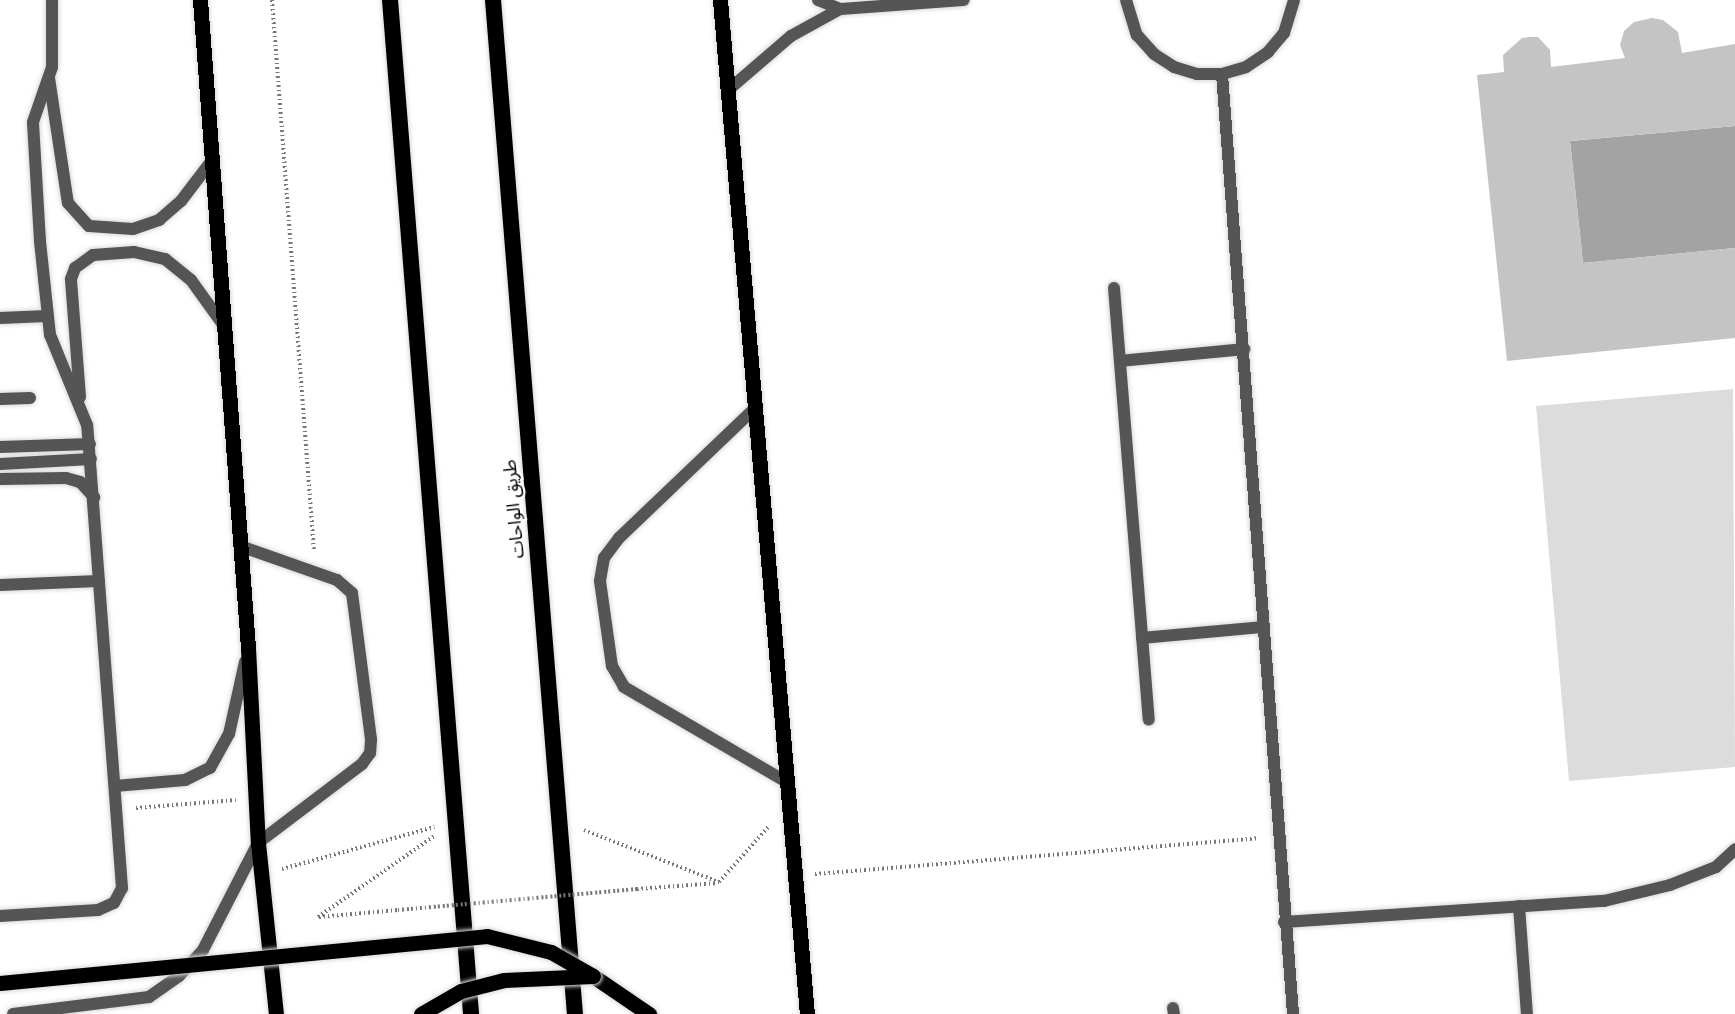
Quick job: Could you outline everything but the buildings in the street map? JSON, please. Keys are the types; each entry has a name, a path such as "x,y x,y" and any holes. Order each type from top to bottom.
{"highway":[{"path":"390,0 471,1014"},
{"name":"طريق الواحات","path":"493,0 575,1014"}],"main road":[{"path":"200,0 248,648 258,843 276,1014"},
{"path":"720,0 787,805 807,1014"},
{"path":"0,983 487,936 551,952 593,976 649,1014"},
{"path":"421,1014 461,991 504,980 593,976"}],"street":[{"path":"52,0 54,56 49,78 36,108 32,136 47,315 54,351 81,404"},
{"path":"818,0 840,9"},
{"path":"727,91 791,36 840,9 964,0"},
{"path":"1126,0 1137,35 1154,54 1190,72 1222,74 1246,67 1268,52 1284,33 1294,0"},
{"path":"1222,74 1244,349 1284,922 1293,1014"},
{"path":"49,78 68,203 89,226 133,229 159,220 181,201 213,159"},
{"path":"0,916 98,910 114,903 122,888 90,444 81,404 70,291 71,279 83,260 93,255 134,252 165,259 191,280 225,327"},
{"path":"1114,288 1149,720"},
{"path":"0,318 47,315"},
{"path":"1120,361 1244,349"},
{"path":"0,399 30,398"},
{"path":"754,409 619,538 604,558 600,581 612,666 624,687 785,781"},
{"path":"0,447 90,444"},
{"path":"0,464 91,459"},
{"path":"0,479 66,478 80,482 94,497"},
{"path":"13,1014 149,997 172,981 203,950 258,843 362,764 370,753 355,599 342,583 240,546"},
{"path":"0,585 99,581"},
{"path":"1142,638 1264,627"},
{"path":"115,786 186,780 210,768 229,734 248,648"},
{"path":"1284,922 1604,901 1670,885 1716,867 1735,849"},
{"path":"1519,906 1527,1014"}],"path":[{"path":"272,0 316,572"},
{"path":"117,810 255,798"},
{"path":"456,821 318,917 719,882 787,805"},
{"path":"261,875 456,821"},
{"path":"559,821 719,882"},
{"path":"794,876 1278,836"}],"shaded area":[{"path":"1735,126 1735,248 1583,263 1570,141"},
{"path":"1733,389 1735,767 1569,781 1536,406"}]}
